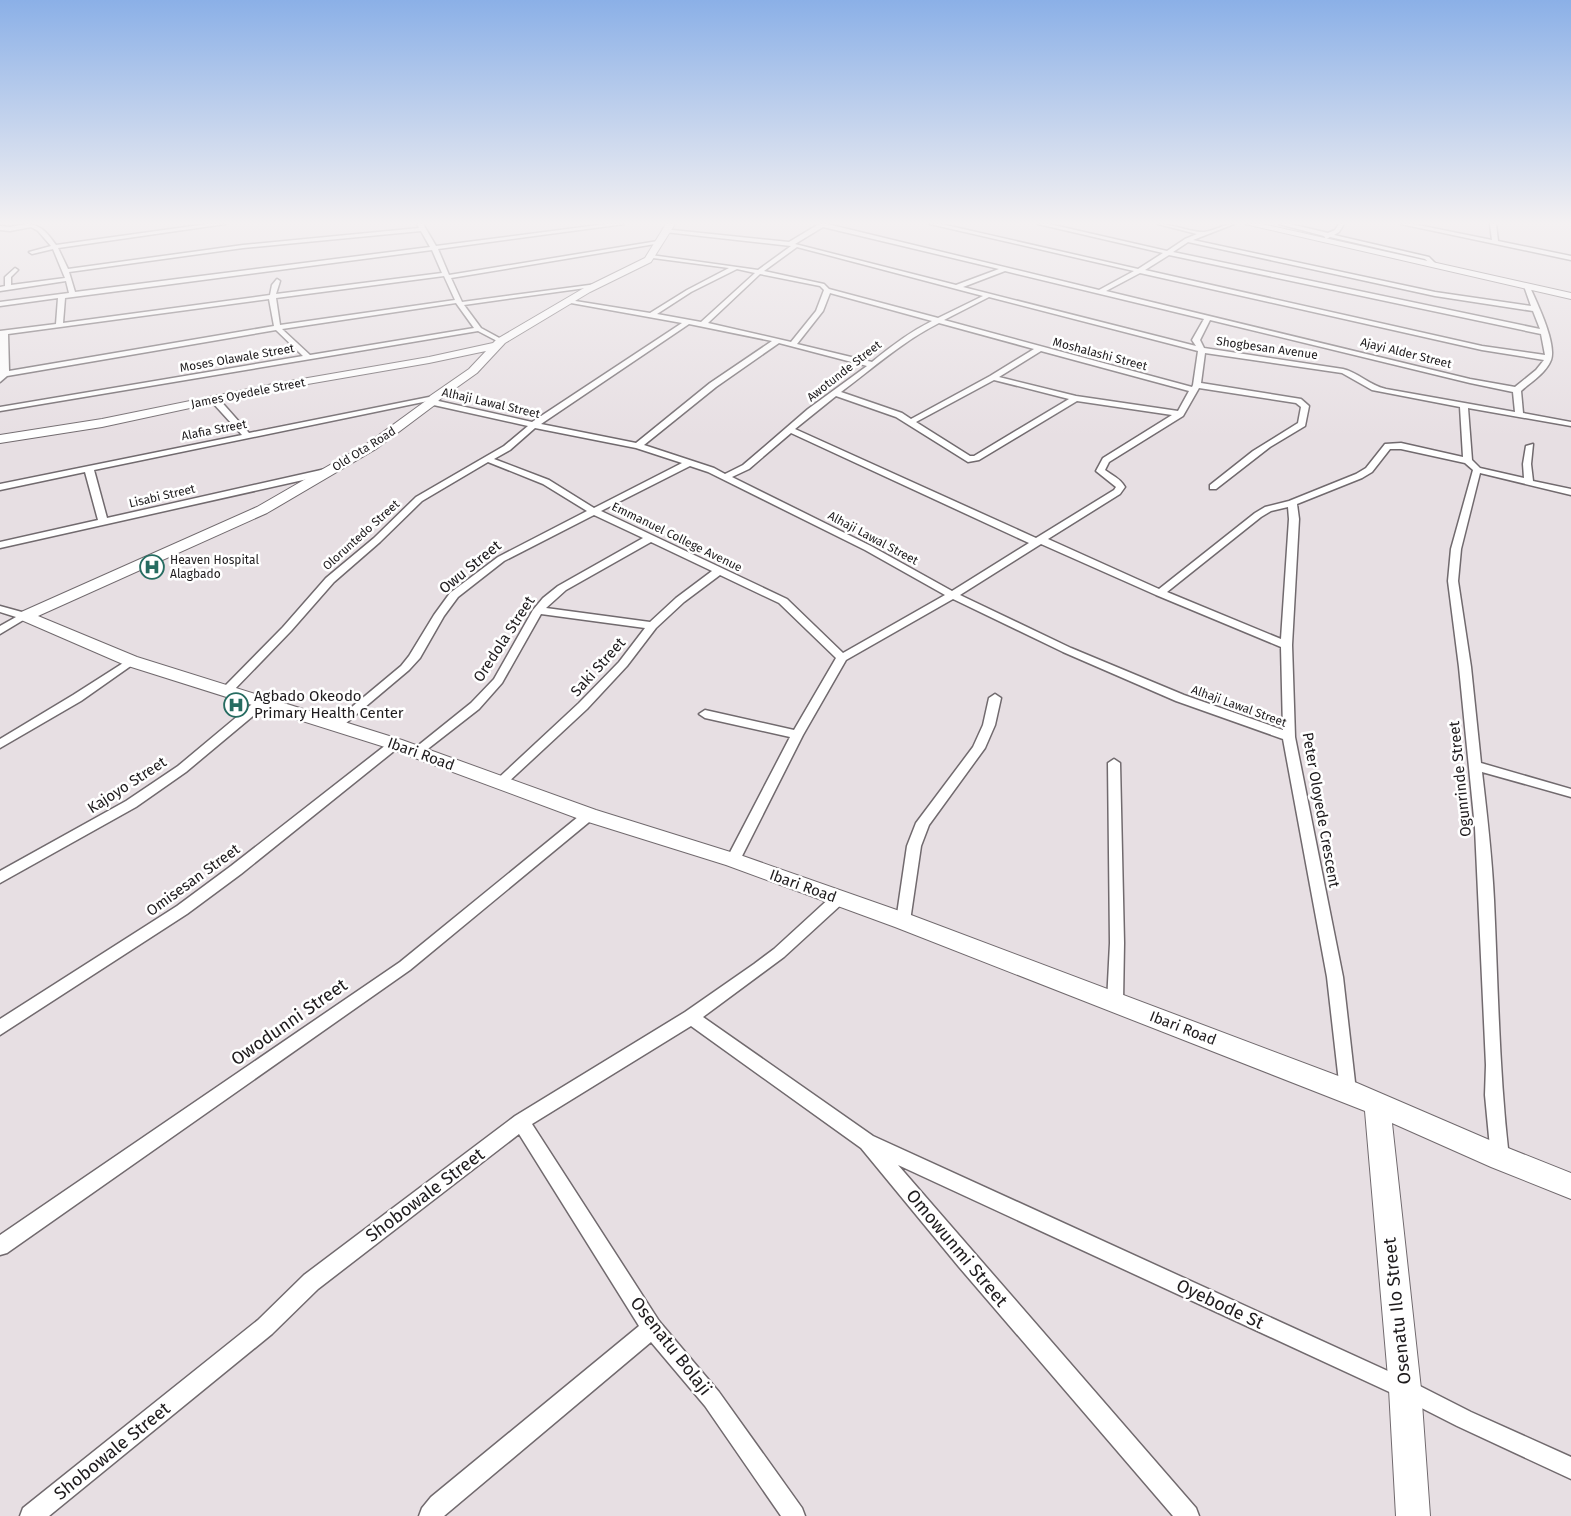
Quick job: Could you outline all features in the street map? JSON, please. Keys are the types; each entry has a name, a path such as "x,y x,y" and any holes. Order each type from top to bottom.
{"street":[{"path":"0,304 62,295 59,324"},
{"path":"291,295 2,332 2,377 101,356 277,327 527,295"},
{"path":"456,295 479,329 498,344"},
{"name":"Old Ota Road","path":"25,616 262,510 330,471 372,446 473,371 498,344 582,295"},
{"path":"651,315 683,295"},
{"path":"703,324 735,295"},
{"path":"793,344 817,314 827,295"},
{"name":"Moshalashi Street","path":"845,295 1039,349 1195,388 1298,401 1306,406 1302,424 1244,462 1213,487"},
{"name":"Shogbesan Avenue","path":"982,295 1202,350 1354,373 1361,382 1385,392 1571,424"},
{"name":"Ajayi Alder Street","path":"1111,295 1470,381 1518,390"},
{"path":"1244,295 1482,348 1548,358"},
{"path":"1369,295 1544,332"},
{"path":"1440,295 1535,309"},
{"path":"1520,414 1518,390 1540,369 1548,358 1548,345 1530,295"},
{"name":"Awotunde Street","path":"725,477 746,467 811,411 873,365 895,346 939,320 986,296"},
{"path":"272,297 277,327 308,357"},
{"path":"571,301 703,324 777,340 873,365"},
{"path":"733,860 797,735 842,658 884,636 952,595 1117,492 1122,487 1116,480 1100,471 1101,466 1106,460 1180,414 1195,388 1202,350 1196,340 1208,318"},
{"name":"Oloruntedo Street","path":"227,690 287,629 330,580 377,540 419,499 507,448 534,425 688,322"},
{"name":"Moses Olawale Street","path":"0,409 479,329"},
{"path":"638,446 713,385 777,340"},
{"name":"James Oyedele Street","path":"0,439 102,423 273,387 428,360 498,344"},
{"path":"911,422 993,378 1039,349"},
{"path":"993,378 1076,398 1180,414"},
{"path":"835,394 891,411 963,457 976,458 1076,398"},
{"path":"215,400 247,436"},
{"name":"Alhaji Lawal Street","path":"433,400 534,425 638,446 725,477 868,548 952,595 1067,650 1180,698 1289,738"},
{"name":"Alafia Street","path":"0,487 433,400"},
{"name":"Ogunrinde Street","path":"1464,405 1473,466 1456,549 1453,581 1465,667 1482,828 1494,1066 1493,1095 1500,1158"},
{"path":"791,430 1038,541 1286,645"},
{"path":"1160,593 1258,515 1268,509 1292,503 1359,476 1369,470 1388,446 1392,445 1571,492"},
{"path":"1529,482 1527,464 1530,446"},
{"name":"Emmanuel College Avenue","path":"487,459 546,482 595,512 718,572 783,601 842,658"},
{"name":"Owu Street","path":"334,726 406,668 414,658 439,615 454,595 500,559 689,463"},
{"path":"89,468 103,522"},
{"name":"Lisabi Street","path":"0,545 330,471"},
{"name":"Peter Oloyede Crescent","path":"1292,503 1294,519 1286,645 1289,738 1335,977 1348,1091"},
{"name":"Oredola Street","path":"416,752 475,706 498,681 538,610 562,588 651,538"},
{"name":"Saki Street","path":"499,783 583,706 623,664 652,626 680,600 718,572"},
{"path":"0,609 25,616"},
{"path":"538,610 652,626"},
{"path":"0,631 25,616"},
{"name":"Ibari Road","path":"25,616 131,661 395,744 588,815 733,860 903,921 1348,1091 1377,1106 1571,1186"},
{"path":"0,744 77,698 131,661"},
{"path":"903,921 914,846 923,823 979,748 989,725 995,698"},
{"name":"Kajoyo Street","path":"0,878 132,804 182,769 261,703"},
{"path":"705,714 797,735"},
{"name":"Omisesan Street","path":"0,1028 182,910 236,870 395,744"},
{"path":"1114,763 1117,943 1115,1002"},
{"path":"1474,765 1571,793"},
{"name":"Owodunni Street","path":"0,1246 405,966 588,815"},
{"name":"Shobowale Street","path":"31,1516 265,1327 311,1282 521,1122 692,1017 779,953 838,899"},
{"name":"Omowunmi Street","path":"692,1017 868,1142 966,1260 1188,1516"},
{"name":"Osenatu Ilo Street","path":"1377,1106 1405,1389 1413,1516"},
{"name":"Osenatu Bolaji","path":"521,1122 652,1328 712,1399 794,1516"},
{"name":"Oyebode St","path":"868,1142 1405,1389 1464,1419 1571,1468"},
{"path":"430,1516 439,1504 652,1328"}],"place":[{"name":"Heaven Hospital Alagbado","path":"152,567"},
{"name":"Agbado Okeodo Primary Health Center","path":"236,705"}]}
